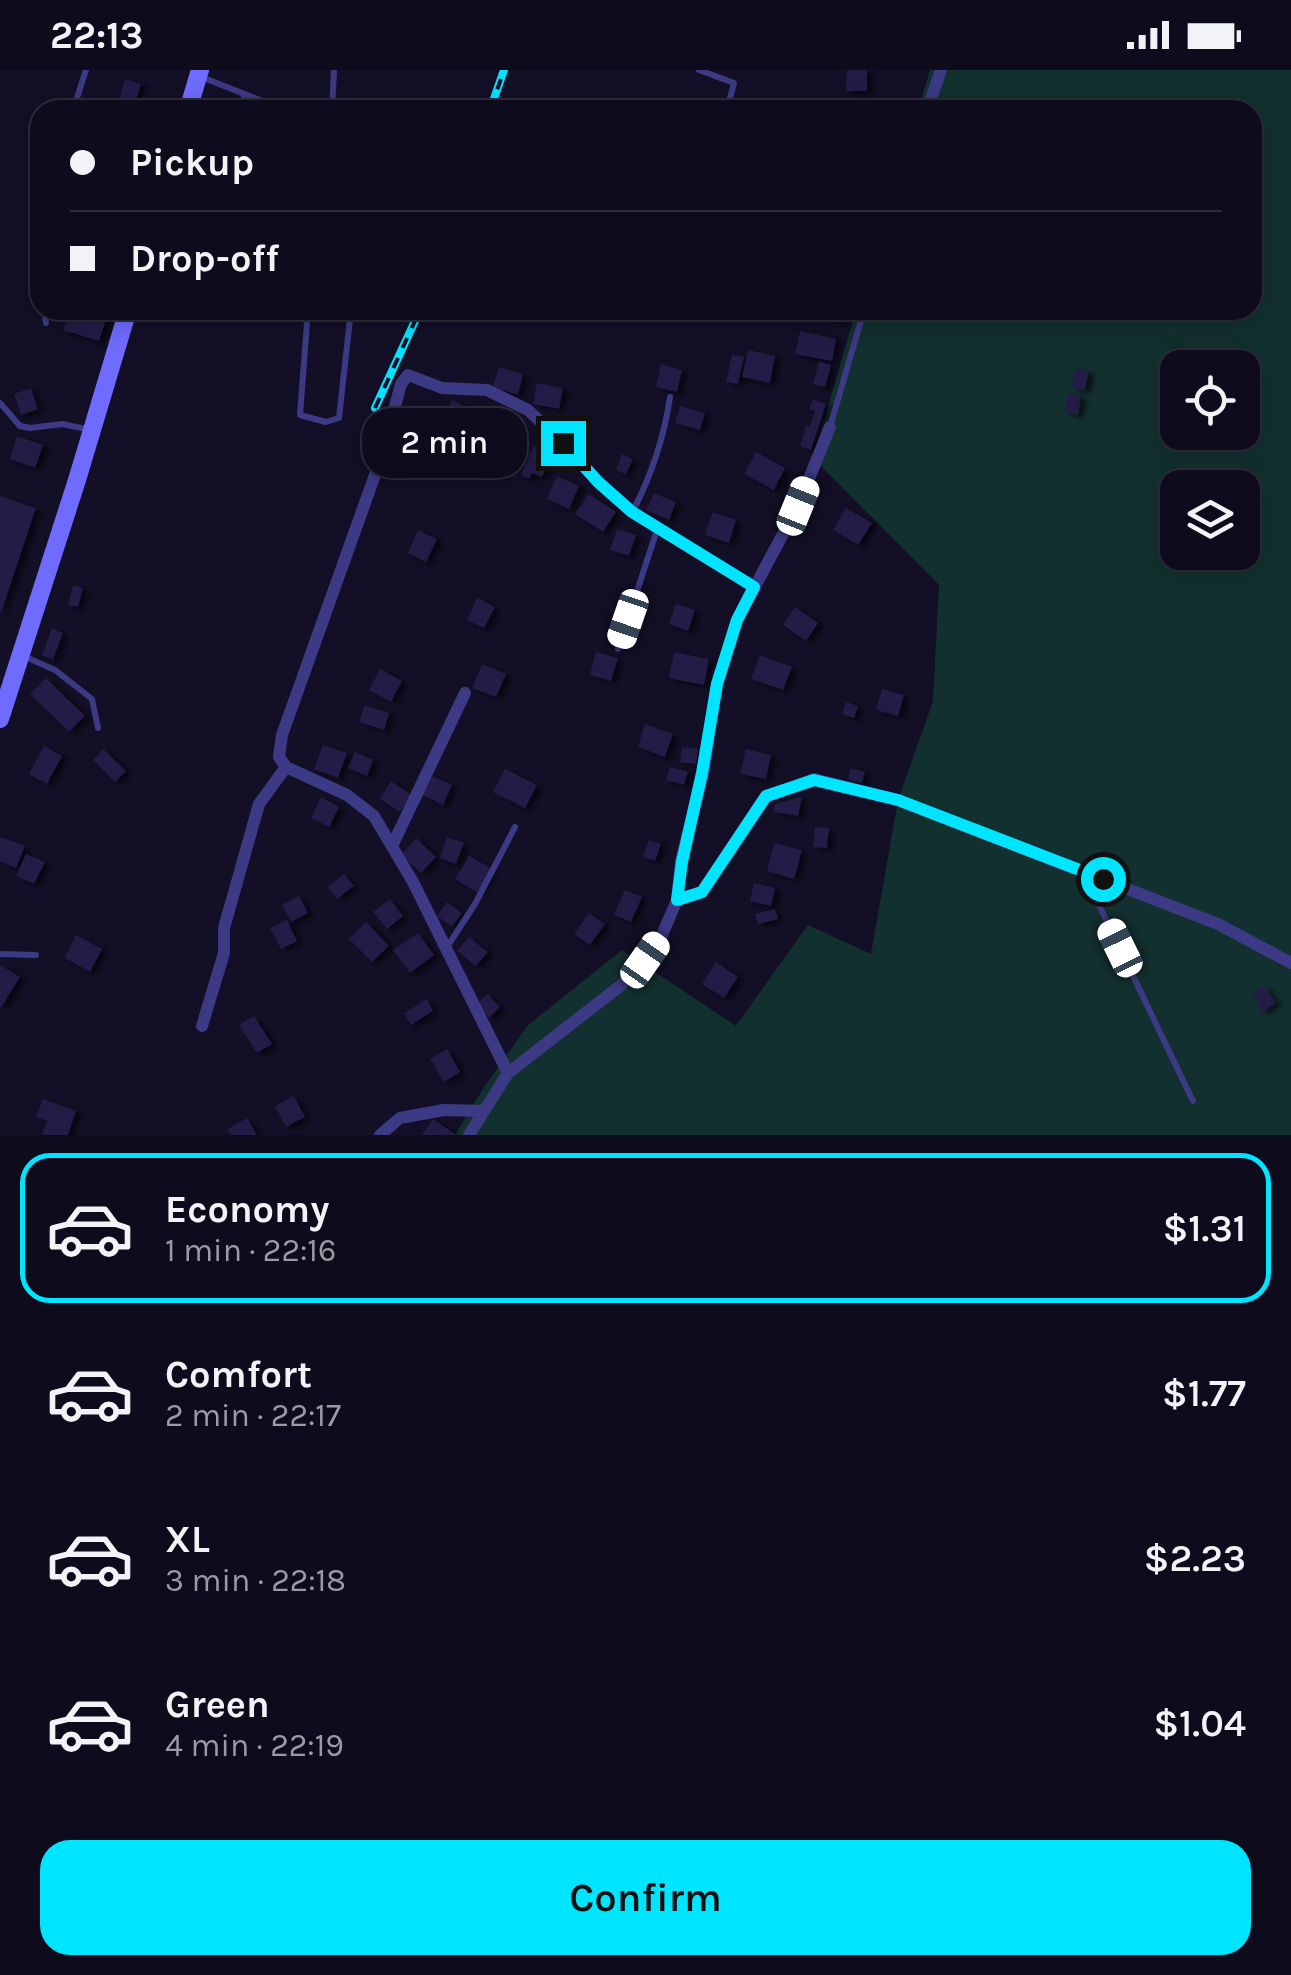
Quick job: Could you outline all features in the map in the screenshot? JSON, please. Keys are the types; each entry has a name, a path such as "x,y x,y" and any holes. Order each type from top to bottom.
{"main road":[{"path":"191,100 199,73"},
{"path":"0,719 125,320"}],"street":[{"path":"930,100 940,70"},
{"path":"508,1073 414,882 374,816 347,795 286,768 279,757 282,735 381,458 401,384 408,375 442,388 487,390 528,410 632,512 754,587"},
{"path":"469,1135 508,1073 620,986 662,935 677,900 717,684 737,620 798,506 830,427"},
{"path":"392,846 465,692"},
{"path":"202,1026 224,953 224,928 260,804 286,768"},
{"path":"677,900 702,892 766,796 814,780 898,800 1218,924 1291,963"},
{"path":"380,1135 400,1118 444,1110 484,1111"}],"lane":[{"path":"76,100 86,70"},
{"path":"332,100 334,70"},
{"path":"699,70 734,83 729,100"},
{"path":"199,73 260,100"},
{"path":"243,93 245,100"},
{"path":"307,320 300,415 326,422 340,418 350,320"},
{"path":"830,427 861,320"},
{"path":"632,512 650,476 670,398"},
{"path":"0,403 3,415 20,426 62,424 92,430"},
{"path":"618,648 658,529"},
{"path":"21,655 55,670 92,698 98,728"},
{"path":"446,948 515,827"},
{"path":"1103,879 1098,903 1192,1102"},
{"path":"0,954 36,955"}],"green space":[{"path":"930,70 1291,70 1291,1135 455,1135 527,1026 622,950 736,1026 808,925 871,954 898,800 933,701 939,585 813,458 853,320 1262,320 1262,100 921,100"}],"building":[{"path":"847,70 867,70 867,91 846,91"},
{"path":"125,79 141,84 136,100 119,100"},
{"path":"66,320 106,320 99,341 63,330"},
{"path":"800,331 836,339 832,361 795,354"},
{"path":"748,350 775,356 770,383 742,377"},
{"path":"732,355 744,357 738,384 726,382"},
{"path":"819,362 831,365 825,387 813,384"},
{"path":"661,364 682,370 677,392 656,387"},
{"path":"499,367 523,374 518,395 493,387"},
{"path":"1075,369 1089,371 1085,390 1072,388"},
{"path":"537,383 563,388 559,409 533,404"},
{"path":"31,388 38,409 21,415 14,394"},
{"path":"1068,394 1081,396 1078,415 1064,412"},
{"path":"813,399 826,404 811,450 800,446 815,411 809,409"},
{"path":"452,400 483,416 472,437 441,422"},
{"path":"680,406 705,413 700,430 675,423"},
{"path":"17,436 43,445 35,468 10,459"},
{"path":"480,442 511,454 503,475 473,463"},
{"path":"534,446 552,455 542,477 532,473 529,479 521,475"},
{"path":"756,452 785,468 774,490 744,474"},
{"path":"622,454 633,459 626,474 616,470"},
{"path":"557,476 579,486 569,509 547,499"},
{"path":"654,493 676,502 669,520 646,510"},
{"path":"589,494 616,512 603,532 575,514"},
{"path":"0,496 36,508 1,613 0,613"},
{"path":"846,508 872,523 858,545 833,530"},
{"path":"713,512 736,520 729,543 705,535"},
{"path":"617,529 636,535 629,556 610,550"},
{"path":"418,530 437,539 426,562 408,553"},
{"path":"73,585 83,588 78,607 68,605"},
{"path":"477,598 495,607 484,628 467,620"},
{"path":"676,604 695,610 688,631 669,624"},
{"path":"795,607 818,623 806,641 783,625"},
{"path":"52,628 63,633 53,660 42,655"},
{"path":"596,652 618,658 611,681 590,675"},
{"path":"674,652 709,659 704,685 669,678"},
{"path":"760,655 792,667 783,690 751,679"},
{"path":"482,664 506,674 496,697 472,688"},
{"path":"380,669 402,681 391,702 369,690"},
{"path":"46,678 85,716 69,732 30,694"},
{"path":"882,689 904,695 898,716 876,710"},
{"path":"846,702 858,706 854,718 842,714"},
{"path":"365,705 389,713 384,730 359,722"},
{"path":"645,724 673,734 665,757 638,747"},
{"path":"323,745 347,753 338,778 314,769"},
{"path":"44,746 62,756 47,784 29,774"},
{"path":"682,747 698,749 696,764 680,762"},
{"path":"103,749 126,771 115,782 93,760"},
{"path":"746,749 771,755 766,779 740,774"},
{"path":"355,752 373,760 367,776 348,768"},
{"path":"670,767 688,772 684,785 666,780"},
{"path":"851,768 865,772 862,783 848,779"},
{"path":"505,769 537,785 525,808 493,792"},
{"path":"430,775 452,785 443,805 420,794"},
{"path":"391,781 412,795 400,812 380,799"},
{"path":"321,797 339,807 329,827 311,818"},
{"path":"802,797 798,816 774,812 775,804"},
{"path":"815,827 829,828 827,848 813,847"},
{"path":"0,837 25,846 16,868 0,861"},
{"path":"447,837 464,843 456,864 440,858"},
{"path":"416,838 436,857 421,873 401,855"},
{"path":"649,840 661,844 655,861 643,857"},
{"path":"774,843 802,850 794,879 767,871"},
{"path":"26,854 45,862 34,884 16,876"},
{"path":"469,856 492,869 478,893 455,879"},
{"path":"344,874 354,886 337,899 328,887"},
{"path":"754,883 775,888 771,906 750,901"},
{"path":"625,890 642,897 631,922 614,915"},
{"path":"299,896 308,913 291,922 282,905"},
{"path":"390,899 403,916 387,929 373,912"},
{"path":"447,902 462,913 452,927 437,916"},
{"path":"775,909 778,919 758,924 755,914"},
{"path":"589,913 605,924 590,945 574,934"},
{"path":"287,920 297,941 281,949 270,928"},
{"path":"366,922 389,946 372,962 349,939"},
{"path":"418,933 434,955 410,973 393,950"},
{"path":"76,935 102,949 90,972 65,958"},
{"path":"469,937 488,952 476,966 457,951"},
{"path":"716,962 738,977 724,998 702,984"},
{"path":"0,965 20,977 0,1009"},
{"path":"1265,986 1276,1003 1263,1012 1252,994"},
{"path":"487,994 500,1007 489,1018 477,1004"},
{"path":"427,999 433,1011 411,1025 404,1013"},
{"path":"254,1016 272,1044 257,1053 239,1025"},
{"path":"447,1049 460,1072 444,1082 430,1059"},
{"path":"294,1096 305,1117 286,1127 275,1106"},
{"path":"43,1099 76,1111 68,1135 42,1135 47,1121 36,1117"},
{"path":"247,1118 257,1135 231,1135 228,1129"},
{"path":"433,1119 456,1135 422,1135"}],"railway":[{"path":"494,100 504,70"},
{"path":"375,408 415,320"}],"route":[{"path":"563,443 632,512 754,587 737,620 717,684 677,900 702,892 766,796 814,780 898,800 1103,879"}]}
